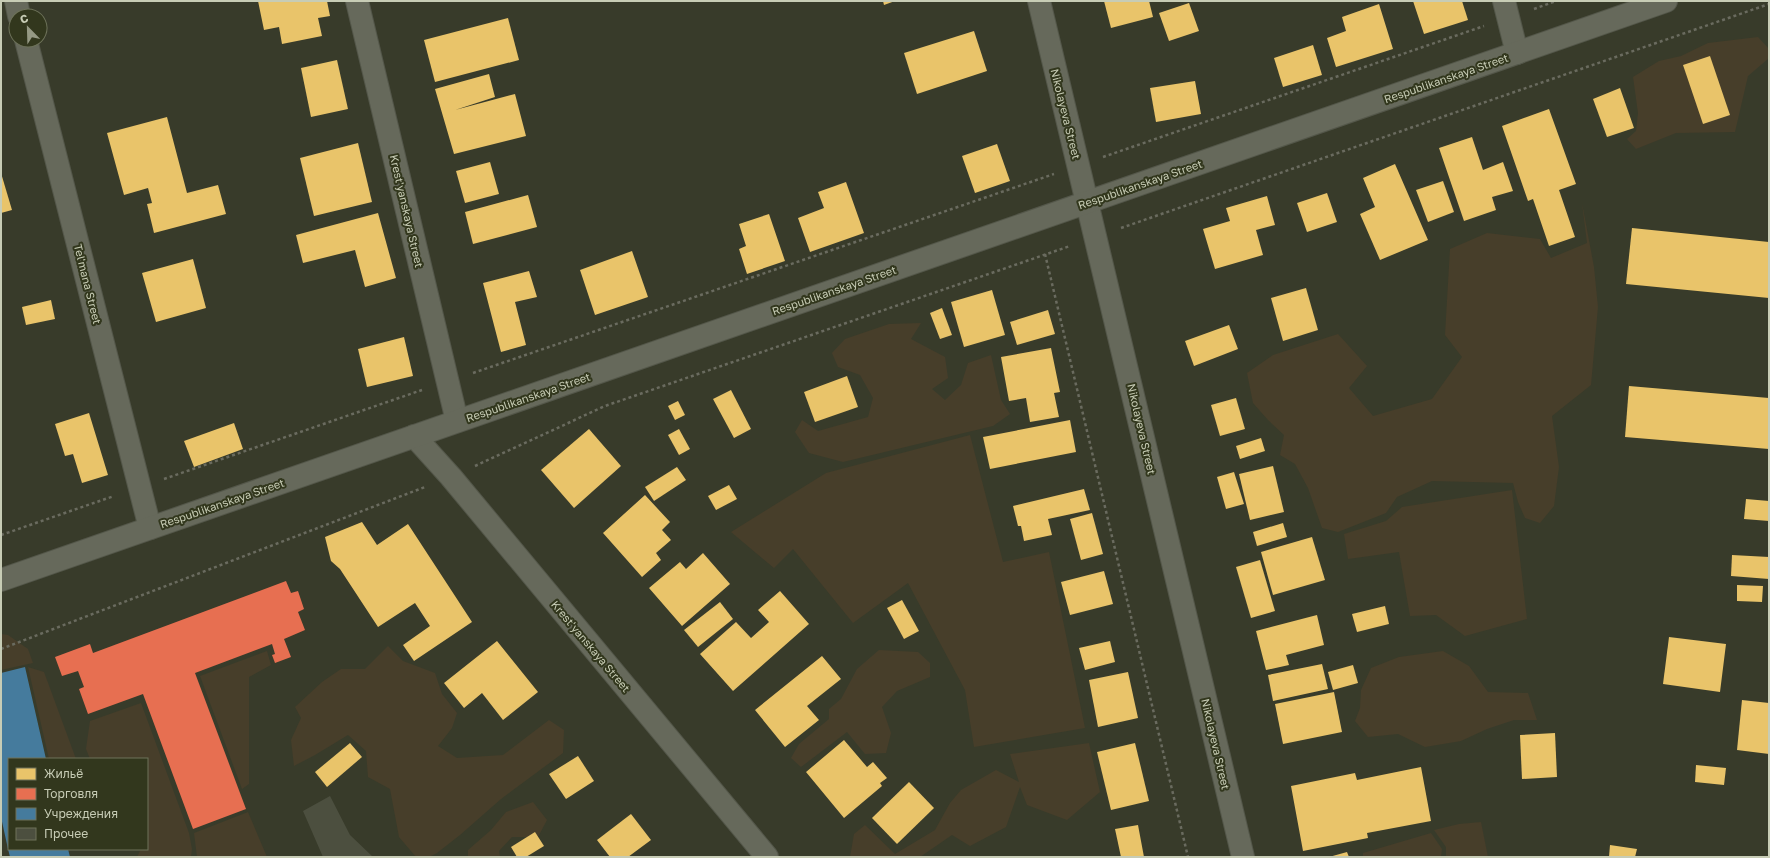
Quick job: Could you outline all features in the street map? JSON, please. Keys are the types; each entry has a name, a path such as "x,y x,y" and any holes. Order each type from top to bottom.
{"street":[{"name":"Krest'yanskaya Street","path":"357,1 457,421"},
{"name":"Nikolayeva Street","path":"1039,1 1243,857"},
{"name":"Respublikanskaya Street","path":"1,580 1666,1"},
{"path":"1506,9 1517,53"},
{"name":"Tel'mana Street","path":"28,48 150,528"},
{"name":"Krest'yanskaya Street","path":"414,436 451,477 767,857"}],"path":[{"path":"1,535 1079,165 1506,9 1556,1"},
{"path":"1,649 451,477 606,406 1769,4"},
{"path":"1045,254 1188,857"}],"shaded area":[{"path":"1758,37 1769,49 1769,58 1748,76 1735,132 1676,133 1636,149 1627,139 1636,131 1638,113 1633,77 1659,61 1681,56 1708,43"},
{"path":"1582,203 1594,267 1598,307 1591,385 1552,416 1559,467 1554,506 1540,523 1525,518 1518,502 1513,483 1432,481 1397,497 1386,513 1338,532 1322,528 1308,488 1295,464 1280,455 1284,435 1253,403 1247,373 1273,355 1338,334 1367,366 1349,388 1373,416 1432,399 1462,357 1445,335 1450,249 1487,233 1540,239 1551,258 1587,243"},
{"path":"921,323 911,339 945,357 948,378 932,389 945,400 961,385 968,363 991,355 1001,400 1010,414 993,426 843,462 809,453 795,432 802,420 818,431 868,417 873,398 860,375 838,367 832,353 845,339 889,324"},
{"path":"970,435 1003,562 1049,552 1085,728 974,747 965,690 908,583 853,623 793,549 774,568 731,532 826,473"},
{"path":"1512,490 1527,619 1465,636 1436,615 1410,616 1399,552 1348,559 1344,534 1386,521 1402,507"},
{"path":"1,634 8,635 28,649 33,663 1,670"},
{"path":"388,646 403,661 435,673 442,694 457,713 452,728 438,746 457,758 503,755 549,720 564,730 563,753 501,799 437,853 429,857 416,857 399,837 390,789 368,777 366,751 348,735 294,766 291,740 301,718 295,707 322,682 341,669 365,669"},
{"path":"879,650 918,652 930,663 930,677 897,691 882,707 891,733 886,753 865,754 847,732 801,767 791,758 799,744 829,719 829,709 841,699 857,669"},
{"path":"267,651 271,665 249,677 249,784 242,789 200,676"},
{"path":"1443,651 1469,666 1488,692 1528,693 1537,720 1514,720 1487,729 1461,741 1425,747 1398,734 1368,737 1355,721 1360,708 1361,690 1371,668 1399,657"},
{"path":"28,667 44,672 76,758 49,758"},
{"path":"141,703 189,833 192,849 191,857 137,857 140,850 148,850 148,758 90,758 86,749 90,721"},
{"path":"1089,743 1100,792 1067,820 1027,805 1020,787 1006,827 970,846 952,835 920,857 850,857 854,834 865,825 895,854 935,830 950,803 961,790 996,770 1019,782 1010,754"},
{"path":"533,802 547,820 538,837 512,837 499,851 500,857 468,857 468,850 491,830 506,812"},
{"path":"248,812 267,857 197,857 194,833"},
{"path":"1481,822 1488,857 1446,857 1446,847 1434,830 1459,824"},
{"path":"1431,833 1442,849 1441,857 1363,857 1363,853"}],"building: Жильё":[{"path":"258,1 327,1 330,16 318,18 322,36 282,44 279,27 264,30"},
{"path":"883,1 895,1 884,5"},
{"path":"1104,1 1149,1 1153,17 1111,28"},
{"path":"1413,1 1462,1 1468,20 1424,34"},
{"path":"1189,3 1199,31 1169,41 1159,13"},
{"path":"1379,4 1393,49 1336,67 1327,38 1346,31 1342,17"},
{"path":"508,18 519,60 435,82 424,40"},
{"path":"974,31 987,71 917,94 904,53"},
{"path":"1313,45 1322,75 1283,87 1274,58"},
{"path":"1710,56 1730,115 1703,124 1683,65"},
{"path":"337,60 348,109 311,117 301,68"},
{"path":"489,74 495,97 455,110 515,94 526,136 454,154 435,89"},
{"path":"1195,81 1201,114 1156,122 1150,88"},
{"path":"1620,88 1634,128 1607,137 1593,99"},
{"path":"1549,109 1576,184 1559,190 1575,237 1549,246 1533,199 1528,201 1502,126"},
{"path":"167,117 187,193 218,185 226,214 154,233 147,204 152,203 148,188 124,195 107,133"},
{"path":"1472,137 1483,170 1503,162 1513,191 1492,197 1496,210 1464,221 1439,148"},
{"path":"358,143 372,202 314,216 300,158"},
{"path":"997,144 1010,181 975,193 962,156"},
{"path":"490,162 499,194 465,203 456,171"},
{"path":"1395,164 1428,240 1380,260 1360,214 1375,207 1363,178"},
{"path":"1,173 12,210 1,213"},
{"path":"1443,181 1454,212 1428,222 1416,190"},
{"path":"846,182 864,233 810,252 798,218 824,208 818,192"},
{"path":"1327,193 1337,222 1307,232 1297,203"},
{"path":"528,195 537,227 473,244 465,212"},
{"path":"1267,196 1275,225 1256,230 1263,255 1215,269 1203,229 1230,221 1226,208"},
{"path":"378,213 396,278 365,287 355,250 303,263 296,235"},
{"path":"769,214 785,261 747,274 739,249 746,246 739,224"},
{"path":"1632,228 1769,242 1769,298 1626,284"},
{"path":"632,251 648,297 595,315 580,270"},
{"path":"193,259 206,308 156,322 142,273"},
{"path":"529,271 537,297 515,302 526,345 501,352 483,283"},
{"path":"1306,288 1318,330 1283,341 1271,298"},
{"path":"992,290 1005,335 964,347 951,302"},
{"path":"51,300 55,319 26,325 22,307"},
{"path":"942,308 952,335 940,339 930,313"},
{"path":"1048,310 1055,334 1017,345 1010,322"},
{"path":"1229,325 1238,349 1194,366 1185,341"},
{"path":"404,337 413,376 367,387 358,349"},
{"path":"1051,348 1060,392 1054,393 1059,417 1030,422 1026,398 1009,401 1001,357"},
{"path":"847,376 858,407 815,422 804,392"},
{"path":"1629,386 1769,398 1769,449 1625,437"},
{"path":"731,390 751,429 734,438 713,399"},
{"path":"1236,398 1245,429 1220,436 1211,405"},
{"path":"678,401 685,415 675,420 668,406"},
{"path":"89,413 108,475 82,483 73,454 65,456 55,424"},
{"path":"1070,420 1076,452 990,469 983,437"},
{"path":"234,423 243,449 194,467 184,441"},
{"path":"589,429 621,466 574,508 541,470"},
{"path":"679,429 690,449 679,455 668,435"},
{"path":"1261,438 1265,451 1240,459 1236,446"},
{"path":"1273,466 1284,512 1250,520 1239,474"},
{"path":"677,467 686,480 654,501 645,487"},
{"path":"1234,472 1244,504 1226,509 1217,477"},
{"path":"729,485 737,499 716,510 708,496"},
{"path":"1084,489 1090,510 1048,519 1052,535 1024,541 1021,526 1018,526 1013,506"},
{"path":"645,495 670,522 662,530 671,540 656,553 661,560 642,577 603,533"},
{"path":"1746,499 1769,501 1769,521 1744,519"},
{"path":"1092,513 1103,554 1081,560 1070,519"},
{"path":"362,522 377,545 408,524 472,622 414,661 403,645 430,626 415,603 378,627 340,569 331,561 325,537"},
{"path":"1283,523 1287,537 1257,546 1253,532"},
{"path":"1312,537 1325,580 1273,595 1261,552"},
{"path":"703,553 730,584 682,626 649,588 680,562 686,569"},
{"path":"1732,555 1769,557 1769,579 1731,576"},
{"path":"1260,560 1275,611 1251,618 1236,567"},
{"path":"1104,571 1113,604 1070,615 1061,582"},
{"path":"1737,585 1763,586 1762,602 1737,601"},
{"path":"780,591 809,624 733,691 700,654 736,622 751,638 769,622 758,610"},
{"path":"902,600 919,631 904,639 887,608"},
{"path":"720,602 733,619 698,647 684,630"},
{"path":"1385,606 1389,624 1357,632 1352,614"},
{"path":"1317,615 1324,645 1286,655 1289,665 1266,670 1256,631"},
{"path":"1669,637 1726,644 1720,692 1663,684"},
{"path":"497,641 538,692 503,720 482,693 464,708 444,683"},
{"path":"1110,641 1115,662 1085,670 1079,648"},
{"path":"822,656 841,679 807,706 819,720 785,747 755,710"},
{"path":"1322,664 1328,689 1273,701 1268,675"},
{"path":"1353,665 1358,683 1333,690 1328,672"},
{"path":"1128,672 1138,718 1098,727 1089,680"},
{"path":"1334,692 1342,732 1283,744 1275,704"},
{"path":"1742,700 1769,703 1769,754 1737,750"},
{"path":"1555,733 1557,777 1522,779 1520,735"},
{"path":"844,740 867,767 873,762 887,778 880,783 882,786 844,818 806,772"},
{"path":"350,743 362,757 327,787 315,772"},
{"path":"1135,743 1149,801 1111,810 1097,752"},
{"path":"578,756 594,781 566,799 549,774"},
{"path":"1696,765 1726,768 1724,785 1695,782"},
{"path":"1421,767 1431,821 1367,833 1368,838 1303,851 1291,786 1355,773 1357,780"},
{"path":"909,782 934,808 897,844 872,818"},
{"path":"631,814 651,840 628,857 610,857 597,840"},
{"path":"1138,825 1144,857 1121,857 1115,829"},
{"path":"535,832 544,846 526,857 517,857 511,847"},
{"path":"1610,845 1637,849 1635,857 1609,857"},
{"path":"1347,852 1349,857 1329,857"}],"building: Торговля":[{"path":"286,581 291,593 298,591 304,609 298,612 305,630 284,639 291,657 275,663 272,655 275,654 272,644 195,673 246,809 193,829 143,694 88,714 79,689 84,687 78,671 62,676 55,657 90,644 93,653"}],"building: Учреждения":[{"path":"25,667 46,758 8,758 8,849 1,817 1,673"},
{"path":"8,850 68,850 70,857 10,857"}],"building: Прочее":[{"path":"330,796 350,835 373,857 323,857 303,811"}]}
